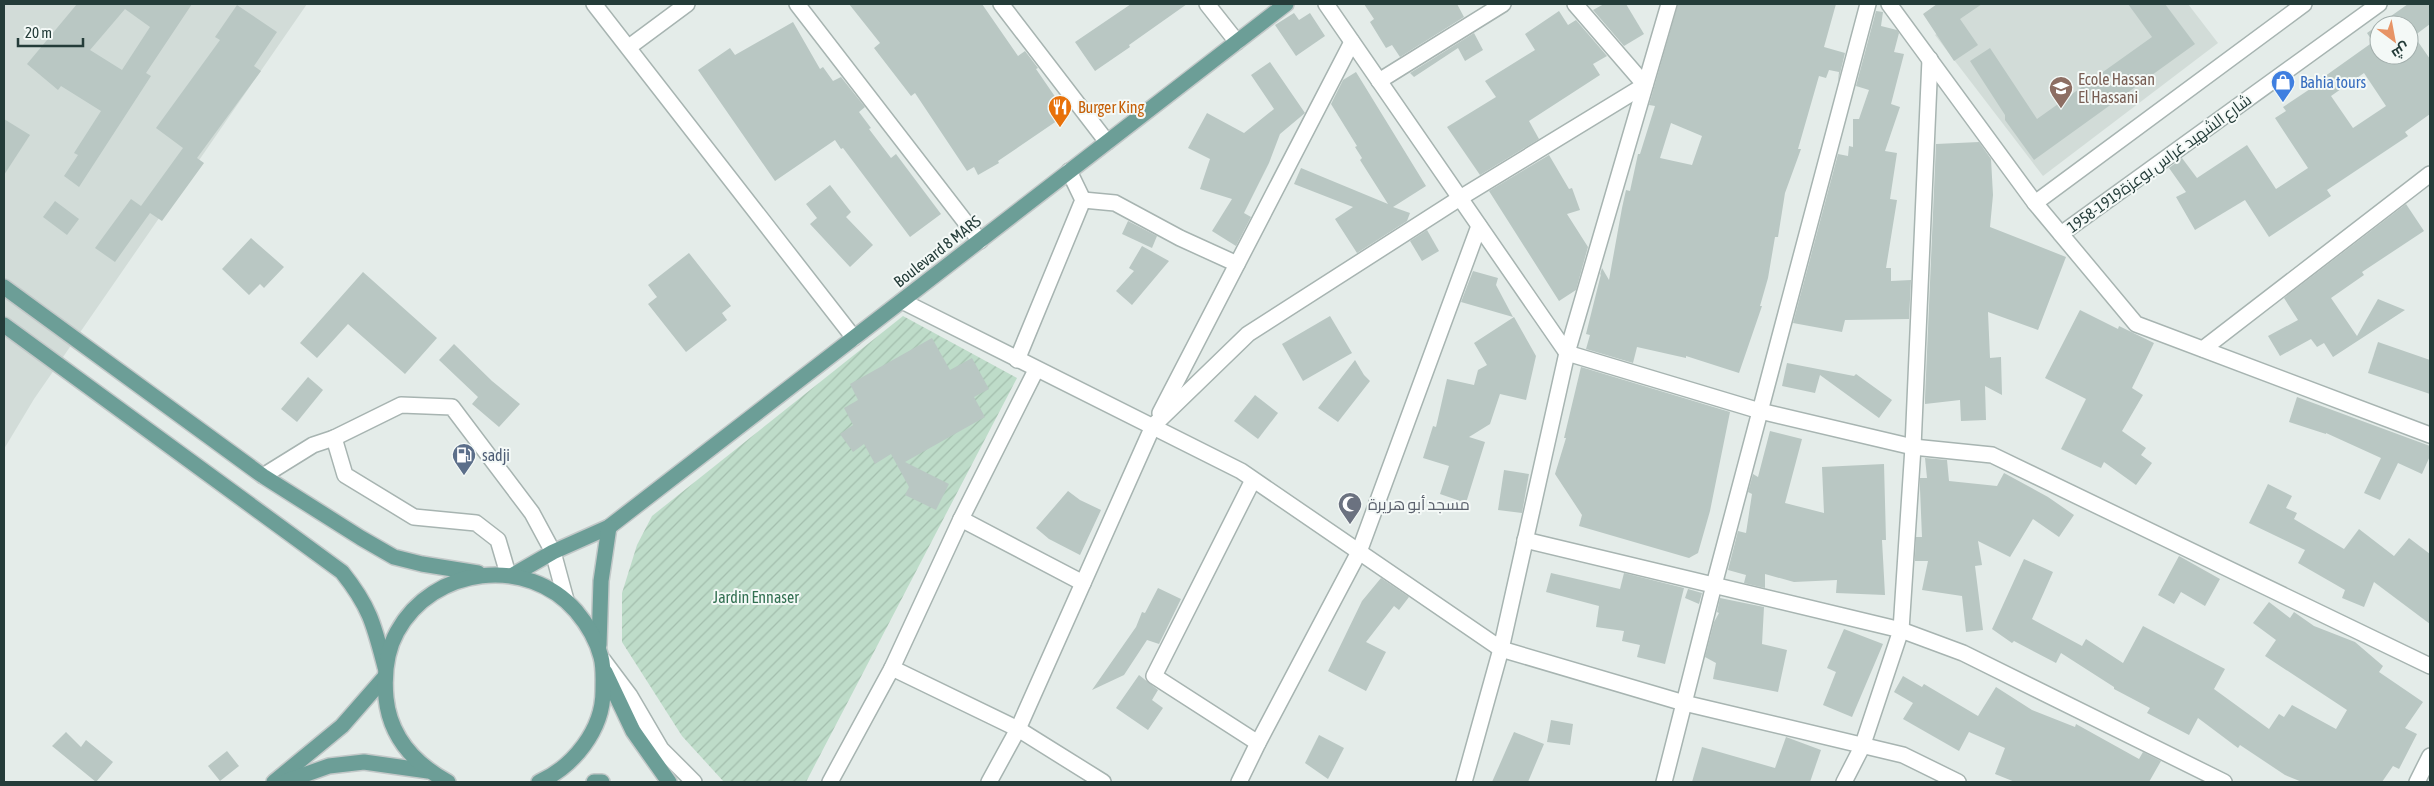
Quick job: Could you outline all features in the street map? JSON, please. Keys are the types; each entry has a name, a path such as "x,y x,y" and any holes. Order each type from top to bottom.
{"main road":[{"name":"Boulevard 8 MARS","path":"510,575 553,552 609,527 1286,4"},
{"path":"4,287 263,476 394,557 422,564 484,574 510,575 541,584 566,600 586,622 633,731 669,782"},
{"path":"4,325 342,572 361,596 373,620 385,672 388,713 403,745 428,771 448,782"},
{"path":"539,782 552,776 576,756 594,729 603,699 601,581 609,527"},
{"path":"274,782 342,726 385,672 397,632 419,604 449,583 484,574"},
{"path":"284,782 329,766 364,762 428,771"},
{"path":"594,782 602,782"}],"street":[{"path":"594,4 854,338"},
{"path":"629,48 687,4"},
{"path":"797,4 980,240"},
{"path":"1001,4 1107,142"},
{"path":"1207,4 1237,42"},
{"path":"1326,4 1567,353 1760,411 1912,447 1992,455 2430,666"},
{"path":"1379,81 1503,4"},
{"path":"1575,4 1645,85"},
{"path":"1464,782 1501,649 1567,353 1669,4"},
{"path":"1664,782 1714,585 1868,4"},
{"path":"1890,4 2035,203 2136,324 2430,435"},
{"path":"2035,203 2304,4"},
{"name":"شارع الشهيد غراس بوعزة1919-1958","path":"2061,234 2379,4"},
{"path":"989,782 1018,730 1153,426 1352,42"},
{"path":"1844,782 1862,747 1901,630 1912,447 1930,59"},
{"path":"1153,426 1248,334 1460,198 1645,85"},
{"path":"1016,360 1083,200 1069,172"},
{"path":"2203,349 2430,174"},
{"path":"1083,200 1115,203 1138,217 1237,264"},
{"path":"1239,782 1359,552 1479,226"},
{"path":"902,301 1036,370 1153,426 1253,480 1501,649 1684,703 1862,747 1903,755 1958,782"},
{"path":"830,782 892,668 961,520 1036,370"},
{"path":"263,476 313,445 334,438 401,405 452,407 532,512 553,552 566,600"},
{"path":"334,438 345,475 414,517 476,523 498,540 510,575"},
{"path":"1253,480 1154,676 1258,743"},
{"path":"961,520 1083,583"},
{"path":"1525,540 1901,630 1963,653 2224,782"},
{"path":"601,658 630,696 661,749 694,782"},
{"path":"892,668 1018,730 1104,782"},
{"path":"2418,782 2430,756"}],"shaded area":[{"path":"4,4 307,4 34,399 4,449"},
{"name":"Ecole Hassan El Hassani","path":"1977,4 2188,4 2218,43 2043,176 1935,35"}],"green space":[{"name":"Jardin Ennaser","path":"903,316 1017,378 806,782 724,782 682,736 622,642 622,593 637,545 652,516"}],"building":[{"path":"77,4 192,4 146,73 151,76 79,187 64,176 78,155 74,153 101,111 61,86 58,90 27,64","holes":["125,9 150,27 122,70 90,50"]},
{"path":"849,4 982,4 1018,56 1025,51 1067,114 998,161 999,163 978,175 974,167 967,171 915,93 911,96 874,48 880,43"},
{"path":"1131,4 1187,4 1095,71 1075,42"},
{"path":"1364,4 1457,4 1464,17 1400,57 1392,45 1386,48 1370,22 1374,19"},
{"path":"1604,4 1626,4 1644,34 1624,46 1593,10"},
{"path":"1678,4 1836,4 1824,47 1845,53 1838,82 1839,72 1829,70 1826,78 1819,76 1798,149 1801,149 1785,193 1778,237 1775,237 1768,278 1760,306 1762,306 1739,373 1686,356 1686,358 1637,347 1633,363 1586,349 1590,335 1586,334 1600,275 1602,268 1609,280 1626,190 1630,191 1638,154 1640,154 1655,106 1649,105","holes":["1671,123 1702,136 1692,165 1660,158"]},
{"path":"1937,4 1982,4 1960,19 1978,45 1954,61 1923,14"},
{"path":"2128,4 2165,4 2195,44 2034,160 2005,120 2005,115 1970,61 1990,48 2037,119 2152,37"},
{"path":"2408,4 2430,4 2430,24 2419,32 2419,15 2392,15"},
{"path":"237,5 277,32 254,66 261,71 197,158 204,163 162,221 150,213 115,262 95,248 131,199 141,206 183,148 156,128 220,40 215,37"},
{"path":"1559,11 1568,25 1576,20 1607,56 1593,64 1600,75 1529,121 1539,139 1480,175 1447,127 1496,97 1485,81 1535,50 1525,34"},
{"path":"1876,11 1883,12 1881,26 1897,30 1899,33 1894,52 1904,54 1891,104 1900,107 1885,151 1897,153 1890,199 1897,200 1886,268 1891,268 1891,281 1911,280 1909,319 1845,320 1842,332 1793,323 1838,154 1848,156 1849,146 1853,147 1853,119 1859,119 1869,90 1856,86"},
{"path":"1294,13 1299,20 1310,13 1325,36 1296,56 1275,25"},
{"path":"793,22 820,69 823,67 833,81 841,77 865,107 859,112 871,128 869,129 891,158 896,154 941,214 910,237 835,140 775,181 698,70 730,48 735,55"},
{"path":"1474,33 1483,50 1465,61 1458,48 1414,77 1410,73"},
{"path":"2419,43 2430,59 2430,114 2405,132 2408,136 2327,190 2331,196 2269,237 2245,200 2195,230 2176,197 2186,192 2169,168 2182,158 2197,178 2247,145 2276,189 2308,168 2275,118 2286,111 2283,107 2322,81 2321,79 2369,45 2369,65 2419,65","holes":["2364,73 2386,106 2353,128 2331,96"]},
{"path":"1270,62 1305,113 1280,134 1269,163 1244,213 1251,217 1236,246 1212,231 1232,199 1200,189 1210,159 1188,148 1207,113 1244,133 1274,109 1251,75"},
{"path":"1356,72 1426,186 1393,207 1410,213 1407,221 1357,253 1335,219 1353,207 1294,184 1301,168 1388,204 1360,160 1362,158 1355,147 1357,146 1331,104 1343,80"},
{"path":"4,119 30,135 4,175"},
{"path":"1979,142 1991,159 1993,195 1990,227 2066,257 2038,330 1988,312 1990,358 2001,357 2002,395 1985,386 1986,420 1961,421 1960,400 1925,404 1936,144"},
{"path":"1549,155 1569,189 1572,188 1580,210 1567,214 1588,247 1576,290 1559,301 1489,191"},
{"path":"830,185 851,212 846,217 873,245 850,267 810,224 817,218 806,204"},
{"path":"55,201 79,219 67,235 43,217"},
{"path":"2406,204 2424,231 2362,272 2364,275 2331,298 2357,336 2378,299 2405,310 2333,357 2324,343 2317,347 2311,339 2280,356 2268,336 2298,320 2284,298"},
{"path":"1128,221 1157,236 1152,248 1122,234"},
{"path":"1427,230 1439,251 1422,261 1410,241"},
{"path":"251,238 284,267 264,288 260,284 249,295 222,269"},
{"path":"1142,246 1169,261 1132,305 1116,291 1134,271 1129,268"},
{"path":"689,253 731,306 722,313 727,320 686,352 648,304 657,297 648,285"},
{"path":"1473,271 1498,278 1496,285 1513,317 1461,302"},
{"path":"363,272 437,338 405,374 348,324 317,358 300,343"},
{"path":"2080,310 2118,329 2119,326 2154,343 2132,388 2143,395 2122,431 2146,448 2141,455 2152,463 2136,485 2104,462 2101,468 2061,449 2086,399 2045,378"},
{"path":"1330,316 1352,353 1303,381 1282,344"},
{"path":"1514,317 1536,356 1526,400 1500,394 1490,424 1469,437 1485,442 1466,503 1440,494 1449,466 1423,458 1433,426 1436,427 1447,379 1474,385 1478,370 1487,365 1474,343"},
{"path":"932,338 950,370 972,358 989,389 974,397 985,417 905,462 949,484 936,510 905,495 909,487 891,454 875,464 864,444 853,452 840,434 853,425 844,408 858,400 850,384"},
{"path":"2378,342 2430,360 2430,394 2368,373"},
{"path":"454,344 492,381 520,404 499,427 472,404 478,397 439,360"},
{"path":"1355,360 1370,381 1338,422 1318,408"},
{"path":"1787,363 1854,376 1856,374 1892,400 1879,418 1820,375 1815,393 1782,386"},
{"path":"1581,367 1730,412 1710,511 1698,553 1689,558 1579,526 1582,515 1555,474 1566,438 1564,438"},
{"path":"308,377 323,390 297,422 281,409"},
{"path":"1255,395 1278,413 1258,439 1234,421"},
{"path":"2297,397 2430,446 2430,456 2422,474 2398,463 2380,500 2364,493 2381,458 2326,433 2289,422"},
{"path":"1770,431 1802,439 1785,503 1824,513 1822,467 1884,464 1886,540 1882,540 1885,595 1836,593 1837,580 1794,582 1765,574 1765,588 1744,583 1746,575 1728,570 1738,531 1746,533 1752,494 1748,492 1753,474 1758,477"},
{"path":"1925,458 1947,460 1949,481 1997,486 2004,473 2048,497 2074,515 2059,537 2033,519 2010,557 1978,541 1982,565 1975,566 1983,630 1966,632 1962,596 1922,590 1928,561 1915,561 1915,556 1916,537 1922,537 1920,478 1927,478"},
{"path":"1504,470 1529,474 1522,513 1498,510"},
{"path":"2268,484 2292,496 2286,508 2297,513 2294,519 2344,549 2359,529 2394,556 2409,538 2430,554 2430,624 2374,582 2364,607 2342,598 2345,590 2298,563 2305,550 2249,523"},
{"path":"1068,491 1080,500 1101,510 1080,555 1049,539 1036,528"},
{"path":"2179,556 2220,579 2205,606 2181,592 2174,604 2158,595"},
{"path":"2024,559 2053,572 2032,619 2082,646 2086,639 2123,663 2143,626 2225,669 2214,689 2269,729 2279,714 2284,717 2292,705 2336,729 2347,710 2265,656 2276,640 2253,623 2269,602 2290,618 2294,612 2314,626 2355,642 2383,666 2379,672 2423,702 2405,728 2417,734 2399,769 2393,766 2382,782 2302,782 2285,775 2240,745 2238,748 2198,718 2189,735 2147,713 2150,708 2114,689 2114,687 2061,653 2056,663 2014,641 2012,643 1992,629"},
{"path":"1551,573 1620,589 1624,573 1684,588 1665,664 1637,657 1640,645 1622,641 1624,631 1596,627 1599,606 1546,592"},
{"path":"1381,578 1409,597 1399,610 1394,606 1366,642 1386,652 1366,691 1328,671 1362,601"},
{"path":"1158,588 1181,599 1159,644 1147,640 1124,675 1092,690 1136,627 1142,612 1145,613"},
{"path":"1688,589 1702,593 1699,604 1685,598"},
{"path":"1720,598 1764,607 1762,644 1787,650 1778,692 1713,679 1716,663 1705,657 1714,622 1719,613 1717,612"},
{"path":"1844,629 1883,644 1852,717 1823,705 1836,672 1827,668"},
{"path":"1139,675 1158,690 1152,700 1163,708 1148,730 1116,708"},
{"path":"1903,676 1922,687 1924,684 1978,716 1996,687 2032,710 2075,727 2076,724 2139,759 2143,752 2161,761 2149,782 2015,782 1995,774 2005,748 1969,732 1959,751 1903,719 1913,703 1894,692"},
{"path":"1551,720 1573,724 1570,745 1547,742"},
{"path":"66,732 81,747 86,740 113,762 96,782 52,746"},
{"path":"1514,732 1544,744 1528,782 1492,782"},
{"path":"1319,735 1344,748 1328,779 1305,763"},
{"path":"1786,737 1821,750 1810,782 1692,782 1702,747 1775,768"},
{"path":"227,751 239,766 220,781 208,766"}],"place":[{"name":"Bahia tours","path":"2283,103"},
{"name":"Ecole Hassan El Hassani","path":"2061,109"},
{"name":"Burger King","path":"1060,128"},
{"name":"sadji","path":"464,476"},
{"name":"مسجد أبو هريرة","path":"1350,525"}]}
